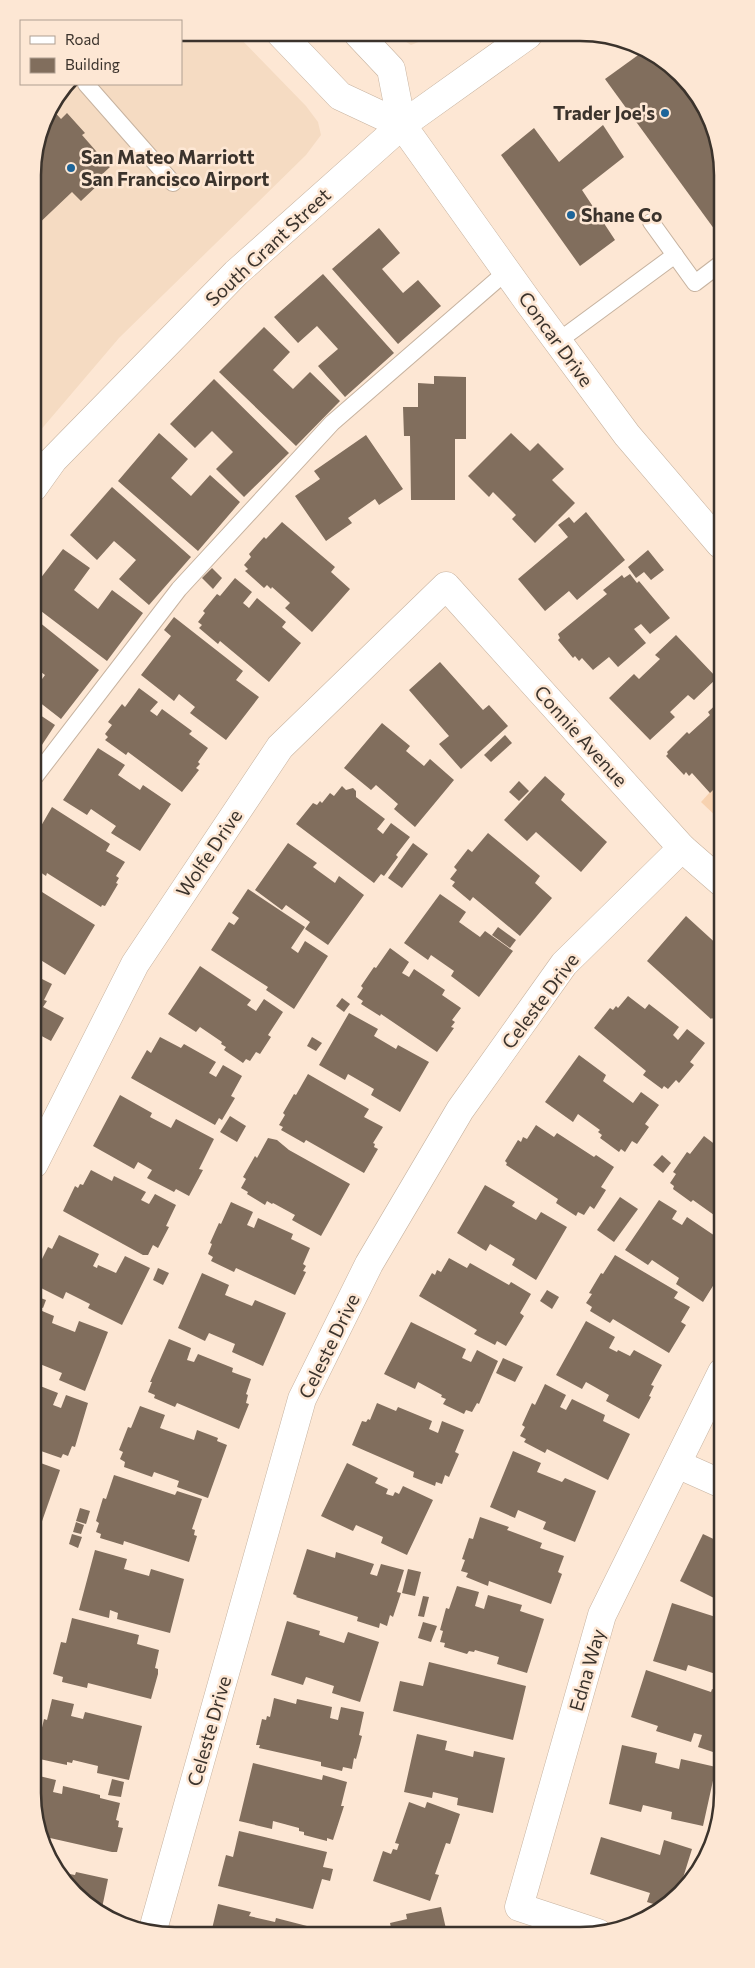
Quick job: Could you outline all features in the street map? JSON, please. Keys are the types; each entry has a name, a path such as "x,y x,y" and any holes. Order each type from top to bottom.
{"street":[{"name":"South Grant Street","path":"42,476 53,460 236,273 402,125 519,41"},
{"name":"Concar Drive","path":"288,42 340,96 402,125"},
{"name":"Concar Drive","path":"365,42 391,69 402,125 506,272 627,435 714,537"},
{"name":"Connie Avenue","path":"446,586 682,848 714,876"},
{"name":"Wolfe Drive","path":"41,1149 135,964 280,747 446,586"},
{"name":"Celeste Drive","path":"154,1925 302,1399 369,1264 460,1110 564,964 682,848"},
{"name":"Edna Way","path":"580,1927 519,1907 602,1615 713,1389"},
{"path":"676,1464 713,1480"}],"lane":[{"path":"87,85 173,183"},
{"path":"650,222 695,282 714,268"},
{"path":"557,342 675,255"},
{"path":"42,768 179,589 332,423 506,272"}],"shaded area":[{"path":"405,41 420,41 411,45"},
{"path":"182,42 244,42 306,106 318,122 321,135 306,155 119,338 42,429 42,158 51,124 64,101 77,85 182,85"},
{"path":"714,788 714,814 701,802"}],"building":[{"name":"Trader Joe's","path":"638,55 661,69 686,94 704,124 711,150 714,176 714,229 605,79"},
{"name":"San Mateo Marriott San Francisco Airport","path":"67,113 85,133 82,135 110,167 97,179 100,183 81,201 72,192 42,220 42,158 51,124 56,114 61,119"},
{"name":"Shane Co","path":"603,125 624,157 582,190 615,240 580,266 501,155 534,128 559,162"},
{"path":"379,228 400,253 382,269 403,293 418,280 441,306 398,344 332,269"},
{"path":"323,274 394,353 345,397 318,366 338,349 317,326 298,343 274,317"},
{"path":"264,327 290,352 273,370 293,389 310,372 340,401 296,446 219,372"},
{"path":"434,376 466,377 466,439 455,439 455,500 411,500 410,436 404,436 403,407 418,407 418,383 434,384"},
{"path":"214,379 289,453 244,497 216,469 233,452 212,431 195,448 170,424"},
{"path":"159,433 188,459 171,478 191,496 210,475 240,502 198,551 118,481"},
{"path":"511,433 530,451 538,443 564,469 552,480 575,503 535,543 512,519 516,515 493,492 489,497 468,476"},
{"path":"366,435 403,489 379,505 375,499 348,518 352,523 326,541 295,496 320,479 314,471"},
{"path":"112,487 191,557 149,605 119,579 136,560 114,541 97,560 70,535"},
{"path":"586,512 625,560 577,600 569,591 545,611 518,579 568,537 558,525 569,517 574,523"},
{"path":"282,522 335,567 331,572 350,589 312,632 285,608 290,603 272,587 271,589 267,585 264,588 245,571 248,569 244,565 251,557 249,554 264,537 266,539"},
{"path":"63,549 90,568 74,590 98,609 112,590 143,613 107,661 42,612 42,577"},
{"path":"648,550 664,570 651,580 644,572 636,578 628,567"},
{"path":"212,568 222,578 213,589 202,578"},
{"path":"630,574 637,583 639,581 670,618 650,634 641,624 634,629 646,643 618,667 609,657 593,670 582,658 579,661 575,656 573,658 558,640 560,638 558,634 607,594 603,590 622,575 624,578"},
{"path":"235,578 252,592 243,603 249,608 257,598 286,622 282,627 301,643 269,682 220,641 218,644 199,628 202,625 198,622 205,613 203,611 217,594 220,596"},
{"path":"174,617 243,671 236,680 259,697 226,740 190,713 195,707 179,694 174,701 141,675 171,636 164,630"},
{"path":"42,624 99,670 61,719 42,704 42,680 45,675 42,673"},
{"path":"676,635 714,675 714,681 694,700 688,695 670,712 675,717 650,740 609,698 634,674 639,679 660,659 655,655"},
{"path":"440,662 483,710 489,705 508,726 461,769 439,744 449,736 409,690"},
{"path":"139,688 158,702 150,711 157,716 162,709 192,731 189,734 208,748 198,762 200,764 196,768 199,770 182,792 128,752 126,755 105,740 108,737 105,734 112,725 108,722 122,704 125,707"},
{"path":"714,707 714,789 710,793 692,773 689,776 686,772 684,775 666,756 667,752 687,732 689,734 710,715 708,712"},
{"path":"42,716 55,725 42,745"},
{"path":"382,723 410,746 406,751 424,766 430,759 454,780 415,827 394,809 398,804 376,785 371,790 344,768"},
{"path":"505,735 512,743 491,762 484,755"},
{"path":"98,748 125,765 118,775 140,790 143,785 171,804 140,851 111,833 116,826 91,809 87,815 63,800"},
{"path":"545,776 565,794 561,800 607,842 581,872 536,832 527,841 504,820"},
{"path":"519,781 529,791 519,801 509,792"},
{"path":"342,786 346,790 353,788 356,791 356,797 385,819 377,829 383,834 391,823 410,837 396,855 398,857 384,876 381,874 374,883 296,824 313,803 317,805 320,801 322,803 330,793 334,796"},
{"path":"52,807 110,844 106,851 125,862 116,876 119,878 116,883 118,884 105,906 102,905 101,907 47,873 46,876 42,873 42,825"},
{"path":"488,833 540,876 535,883 552,898 520,936 473,897 470,901 452,886 455,882 450,879 457,870 454,867 468,849 472,852"},
{"path":"288,843 317,863 313,867 335,883 339,876 364,895 328,945 305,929 310,922 286,905 282,910 255,890"},
{"path":"413,843 428,854 402,888 388,878"},
{"path":"248,889 305,927 291,948 298,953 305,941 328,956 294,1009 266,990 268,987 211,950 229,922 234,925 239,918 232,913"},
{"path":"42,893 95,925 65,975 42,961"},
{"path":"440,894 466,912 459,922 480,937 485,931 513,951 479,997 451,976 454,971 431,955 428,960 404,943"},
{"path":"686,916 714,941 713,1019 711,1019 647,961"},
{"path":"498,927 516,940 510,948 492,935"},
{"path":"390,948 409,962 402,973 409,977 414,969 445,990 442,995 461,1008 452,1020 455,1022 451,1027 454,1028 437,1052 381,1014 380,1016 361,1004 363,1001 357,997 363,988 361,986"},
{"path":"200,966 251,1000 247,1005 256,1011 264,999 283,1012 268,1035 271,1037 260,1054 256,1052 250,1061 246,1059 243,1063 224,1050 226,1047 221,1044 222,1042 200,1027 196,1032 168,1014"},
{"path":"42,979 52,984 44,1000 47,1001 43,1007 64,1018 51,1041 41,1036"},
{"path":"628,996 645,1009 649,1004 679,1027 673,1035 678,1040 687,1029 705,1043 690,1062 694,1065 679,1083 676,1080 668,1089 664,1086 662,1089 643,1075 646,1071 594,1028 610,1008 613,1010 616,1006 618,1008"},
{"path":"342,998 350,1004 344,1012 336,1006"},
{"path":"349,1013 378,1029 374,1036 396,1049 398,1045 429,1062 400,1112 371,1095 374,1089 348,1074 345,1080 319,1065"},
{"path":"160,1037 181,1048 184,1044 216,1062 209,1073 216,1077 223,1065 242,1076 231,1096 235,1098 222,1120 219,1118 215,1125 131,1078 147,1050 151,1053"},
{"path":"312,1037 322,1043 316,1051 307,1046"},
{"path":"579,1055 606,1075 603,1081 633,1103 641,1092 659,1105 645,1124 649,1127 637,1144 632,1141 625,1152 621,1149 619,1152 600,1138 602,1135 598,1132 600,1130 578,1114 573,1122 545,1102"},
{"path":"308,1074 369,1109 364,1117 383,1127 373,1143 375,1144 374,1147 378,1149 364,1173 306,1140 304,1143 281,1130 283,1127 279,1125 285,1115 283,1113"},
{"path":"120,1095 152,1113 150,1117 171,1128 176,1119 214,1139 199,1169 203,1170 189,1196 176,1189 174,1192 147,1178 152,1170 138,1162 134,1169 93,1146"},
{"path":"230,1116 246,1126 237,1142 220,1132"},
{"path":"536,1125 554,1137 557,1133 594,1157 596,1155 614,1167 601,1187 606,1190 594,1209 590,1206 584,1215 578,1212 576,1216 556,1203 558,1199 506,1165 505,1161 518,1140 521,1142 523,1137 527,1139"},
{"path":"704,1136 713,1143 713,1215 673,1189 674,1186 670,1183 676,1174 673,1172 687,1152 690,1154"},
{"path":"268,1138 277,1140 289,1150 350,1184 321,1236 292,1220 295,1215 267,1201 265,1205 241,1188 246,1179 243,1177 255,1156 257,1158"},
{"path":"662,1155 671,1163 663,1173 653,1165"},
{"path":"91,1170 112,1181 114,1176 146,1192 141,1200 149,1204 155,1194 176,1205 166,1226 169,1227 158,1248 153,1245 148,1255 143,1255 63,1211 75,1186 78,1188 80,1184 83,1185"},
{"path":"485,1185 515,1202 512,1206 536,1220 541,1212 567,1227 536,1280 512,1265 515,1259 490,1244 486,1251 457,1233"},
{"path":"620,1197 638,1209 614,1242 597,1230"},
{"path":"659,1200 677,1211 672,1219 682,1225 687,1217 713,1235 713,1285 703,1302 676,1284 679,1278 652,1260 648,1265 625,1250"},
{"path":"231,1202 253,1212 247,1225 254,1228 258,1218 293,1234 291,1239 310,1248 303,1264 306,1266 303,1271 306,1272 295,1295 236,1268 234,1272 211,1261 213,1257 208,1254 212,1244 210,1243"},
{"path":"59,1235 99,1254 93,1266 97,1268 98,1265 116,1273 125,1256 150,1268 122,1325 88,1308 90,1304 66,1292 63,1299 41,1288 41,1260 48,1247 52,1249"},
{"path":"615,1255 678,1292 674,1298 690,1307 681,1322 686,1325 669,1353 613,1319 610,1323 590,1311 592,1307 586,1303 592,1294 589,1293"},
{"path":"449,1258 467,1268 470,1263 509,1285 511,1282 531,1294 520,1313 524,1316 506,1346 497,1341 495,1345 474,1334 477,1330 419,1296 432,1273 435,1275 437,1270 441,1272"},
{"path":"158,1268 169,1273 163,1285 153,1280"},
{"path":"202,1273 229,1285 225,1295 252,1306 255,1300 286,1313 263,1366 232,1352 235,1344 209,1333 205,1341 178,1328"},
{"path":"547,1290 559,1297 552,1309 540,1301"},
{"path":"41,1298 46,1300 43,1308 41,1307"},
{"path":"41,1311 54,1316 52,1323 75,1332 79,1321 108,1332 85,1391 59,1380 62,1373 41,1365"},
{"path":"586,1321 615,1337 609,1348 630,1356 634,1350 662,1365 651,1385 654,1386 649,1396 651,1397 639,1419 606,1401 609,1395 586,1382 582,1389 556,1375"},
{"path":"411,1322 466,1349 462,1358 471,1362 477,1350 498,1361 479,1404 477,1403 472,1412 466,1410 464,1414 443,1404 446,1399 441,1397 442,1395 418,1382 415,1389 384,1374"},
{"path":"169,1339 191,1348 187,1360 194,1362 198,1354 233,1368 232,1372 251,1379 246,1394 248,1395 246,1403 249,1404 239,1429 177,1403 175,1407 154,1398 155,1395 148,1392 152,1382 150,1382"},
{"path":"503,1358 523,1367 515,1382 496,1373"},
{"path":"545,1384 566,1395 560,1407 566,1410 572,1399 605,1415 603,1421 630,1434 608,1480 547,1449 545,1453 524,1442 526,1439 520,1436 525,1427 522,1425 532,1403 535,1405"},
{"path":"41,1386 58,1393 53,1405 61,1408 66,1395 88,1403 75,1447 72,1446 68,1456 63,1454 61,1458 41,1451"},
{"path":"377,1403 396,1411 398,1407 432,1421 429,1429 438,1433 442,1421 464,1430 455,1452 459,1454 449,1477 445,1475 442,1484 436,1482 435,1486 413,1477 414,1472 352,1445 362,1421 370,1420"},
{"path":"140,1406 165,1415 160,1428 194,1440 197,1430 218,1438 217,1441 227,1445 208,1498 177,1487 179,1481 154,1472 152,1477 124,1467 125,1462 120,1459 123,1452 119,1450 128,1427 131,1428"},
{"path":"513,1451 541,1463 537,1472 562,1482 565,1478 596,1491 575,1542 543,1529 546,1522 518,1510 515,1518 490,1507"},
{"path":"41,1463 60,1470 41,1524"},
{"path":"347,1463 378,1478 375,1483 388,1489 386,1494 393,1496 395,1492 399,1494 403,1486 433,1500 407,1555 381,1543 383,1537 356,1525 353,1531 321,1516"},
{"path":"114,1475 175,1495 177,1491 202,1499 192,1529 195,1530 194,1535 197,1536 189,1562 124,1541 123,1545 100,1538 101,1534 96,1532 99,1523 96,1521 103,1498 106,1499"},
{"path":"80,1508 90,1511 86,1524 76,1521"},
{"path":"480,1517 509,1527 507,1530 542,1543 540,1548 564,1556 558,1572 562,1574 551,1604 489,1581 488,1586 466,1577 468,1573 461,1571 465,1560 462,1559 469,1538 473,1539"},
{"path":"76,1522 84,1525 81,1534 73,1532"},
{"path":"72,1534 82,1537 78,1548 69,1544"},
{"path":"703,1534 713,1539 713,1598 680,1581"},
{"path":"307,1549 335,1558 336,1552 374,1564 370,1574 377,1576 381,1564 404,1570 397,1592 401,1593 393,1617 390,1615 387,1626 380,1623 379,1628 357,1621 358,1617 296,1597 293,1594"},
{"path":"95,1550 127,1559 124,1569 149,1576 151,1569 184,1579 170,1633 117,1619 118,1613 110,1610 109,1618 79,1610"},
{"path":"408,1569 421,1572 415,1596 402,1593"},
{"path":"457,1586 479,1592 475,1606 484,1609 488,1595 522,1605 520,1611 544,1619 527,1673 497,1664 499,1657 475,1650 474,1652 469,1651 467,1654 444,1647 445,1643 440,1642 443,1631 440,1630 446,1608 449,1609"},
{"path":"423,1596 429,1597 424,1617 418,1616"},
{"path":"672,1603 713,1616 713,1673 688,1665 686,1671 653,1661"},
{"path":"72,1618 139,1635 137,1644 159,1650 155,1668 158,1669 158,1674 151,1699 88,1683 87,1688 62,1682 63,1677 53,1674 61,1642 66,1643"},
{"path":"287,1621 320,1631 319,1635 344,1643 348,1632 379,1642 360,1702 332,1693 334,1686 306,1677 303,1685 271,1675"},
{"path":"423,1622 437,1626 431,1642 418,1638"},
{"path":"429,1662 526,1686 513,1740 393,1711 400,1681 423,1686"},
{"path":"646,1670 711,1692 713,1689 713,1752 698,1747 702,1735 694,1733 691,1742 656,1731 658,1726 631,1717"},
{"path":"274,1698 296,1704 297,1699 332,1707 330,1718 338,1720 341,1707 364,1712 359,1735 362,1736 352,1769 343,1767 342,1771 321,1766 321,1762 259,1748 260,1745 256,1745 262,1719 266,1720 267,1716 270,1717"},
{"path":"52,1699 74,1704 71,1716 83,1719 85,1712 142,1726 129,1780 97,1773 98,1766 73,1760 72,1763 67,1762 67,1765 41,1759 41,1732 44,1719 47,1720"},
{"path":"417,1734 447,1741 445,1750 473,1757 474,1751 505,1758 493,1813 457,1805 458,1798 433,1792 432,1798 404,1792"},
{"path":"622,1745 657,1753 655,1763 679,1769 681,1759 713,1766 713,1781 703,1826 671,1819 672,1812 643,1805 641,1812 609,1804"},
{"path":"253,1763 322,1780 323,1775 347,1782 341,1806 344,1806 333,1840 327,1838 327,1841 304,1835 304,1832 299,1831 299,1828 273,1821 272,1829 239,1821"},
{"path":"41,1776 56,1780 53,1792 62,1794 63,1786 100,1795 100,1798 120,1803 116,1820 119,1821 118,1827 123,1828 117,1852 50,1838 42,1810"},
{"path":"112,1779 124,1782 121,1797 108,1795"},
{"path":"409,1802 425,1808 427,1802 460,1814 450,1844 446,1843 435,1874 439,1875 430,1901 373,1881 383,1851 391,1854 393,1849 397,1850 399,1844 395,1843"},
{"path":"239,1831 327,1852 323,1867 333,1869 330,1881 322,1879 313,1909 218,1886 226,1855 233,1857"},
{"path":"601,1837 660,1855 664,1840 692,1849 683,1877 653,1904 647,1902 650,1893 590,1874"},
{"path":"76,1872 108,1879 103,1905 81,1887 70,1874 75,1875"},
{"path":"218,1904 251,1912 249,1916 275,1922 276,1918 307,1926 307,1927 212,1927"},
{"path":"441,1907 446,1927 391,1927 390,1923 407,1919 406,1914"}],"place":[{"name":"Trader Joe's","path":"665,113"},
{"name":"San Mateo Marriott San Francisco Airport","path":"71,168"},
{"name":"Shane Co","path":"571,215"}]}
